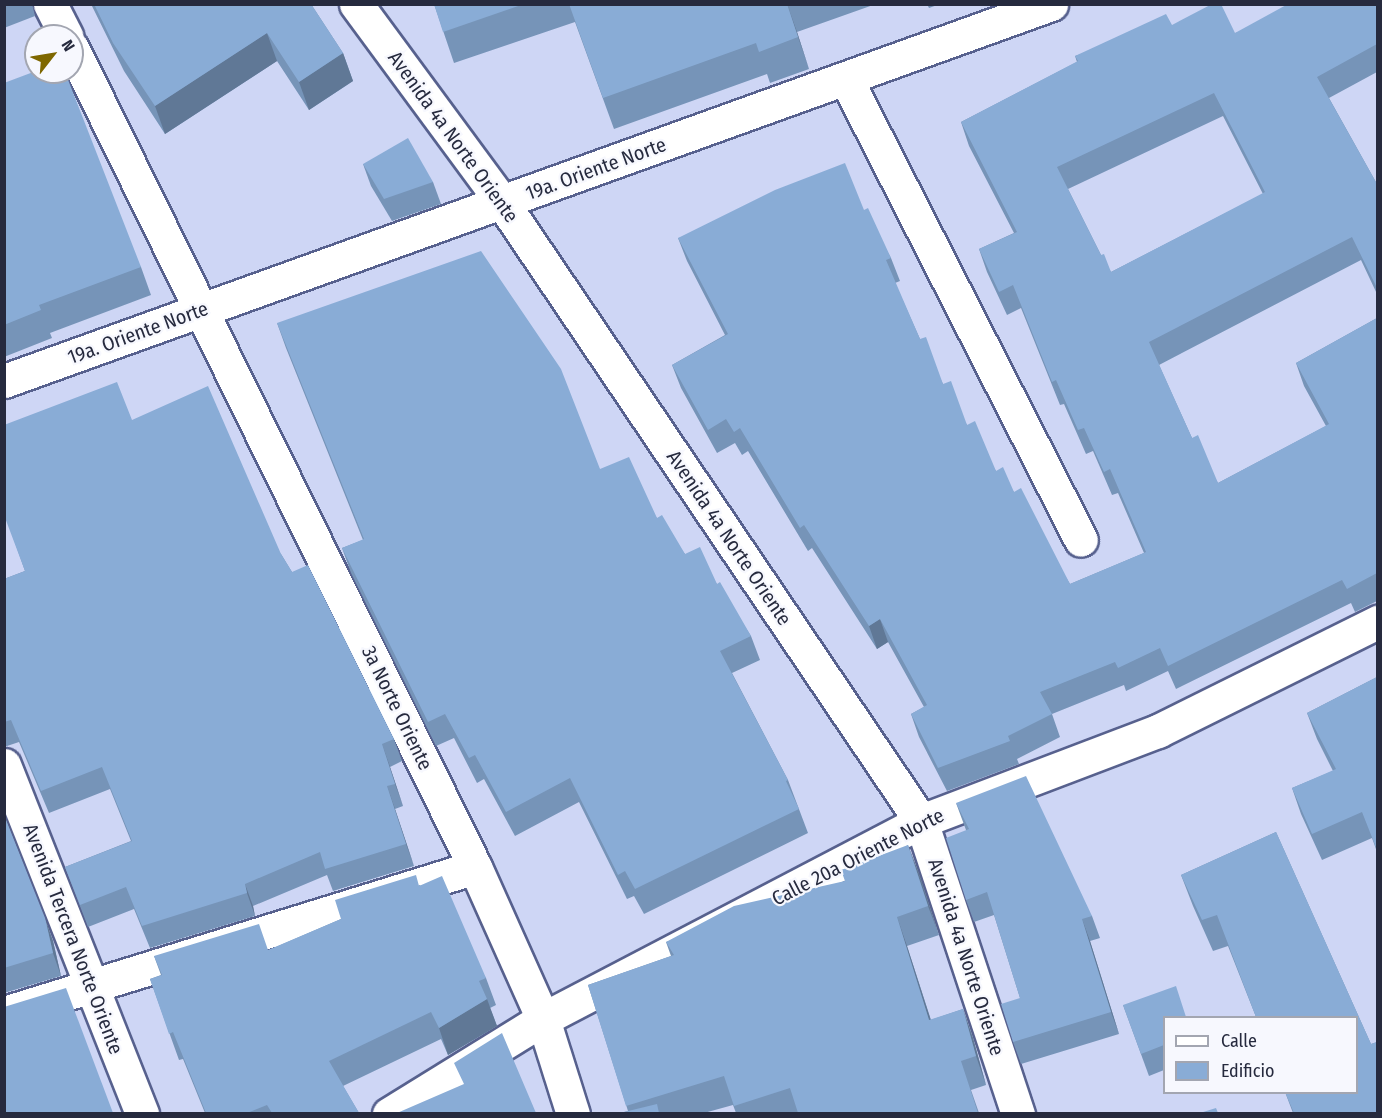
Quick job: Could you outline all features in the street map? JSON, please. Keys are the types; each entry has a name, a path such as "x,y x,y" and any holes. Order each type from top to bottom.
{"street":[{"path":"50,4 60,24"},
{"name":"Avenida 4a Norte Oriente","path":"356,4 502,202 921,821 1018,1113"},
{"name":"19a. Oriente Norte","path":"4,381 1051,4"},
{"name":"3a Norte Oriente","path":"84,72 204,310 475,867 543,1019 573,1113"},
{"path":"846,79 1081,540"},
{"name":"Calle 20a Oriente Norte","path":"389,1113 543,1019 921,821 1158,731 1377,622"},
{"name":"Avenida Tercera Norte Oriente","path":"4,765 142,1113"},
{"path":"4,1013 475,867"}],"building":[{"path":"94,4 311,4 343,53 299,82 267,33 155,106 113,43"},
{"path":"434,4 524,4 443,32"},
{"path":"569,4 787,4 798,37 759,52 756,43 603,98"},
{"path":"1212,4 1221,4 1235,33 1288,4 1377,4 1377,44 1317,77 1377,184 1377,288 1352,237 1149,342 1192,438 1198,435 1218,483 1329,424 1296,363 1377,318 1377,573 1347,589 1342,580 1168,666 1160,648 1118,668 1115,662 1040,692 1052,714 1008,736 1010,741 938,768 911,714 927,705 880,619 869,626 804,525 800,528 740,428 734,432 726,419 708,430 672,365 728,334 678,238 775,190 845,163 864,210 868,208 891,258 886,260 920,339 926,337 943,384 951,381 967,425 975,421 996,471 1003,467 1014,492 1021,488 1070,584 1146,552 1110,469 1104,472 1084,428 1078,430 1056,380 1052,382 1013,285 999,292 979,249 1017,232 961,122 1078,61 1075,56 1166,14 1172,25","holes":["1214,93 1265,192 1111,272 1104,254 1101,255 1057,167"]},
{"path":"24,76 24,84 70,84 141,267 39,305 41,310 4,325 4,83"},
{"path":"408,138 433,182 384,199 363,164"},
{"path":"481,251 561,369 600,469 629,457 657,518 662,515 685,554 700,547 717,584 720,582 751,636 720,651 788,780 786,781 799,809 635,889 625,871 618,875 570,778 506,812 475,755 469,758 445,714 428,722 342,548 364,539 277,323"},
{"path":"117,382 132,420 208,386 281,554 292,572 308,565 394,739 382,744 395,784 387,786 406,844 325,869 320,852 245,884 247,893 142,926 126,887 80,905 65,867 132,841 102,767 41,791 11,720 4,722 4,579 25,571 4,515 4,425"},
{"path":"1377,677 1377,850 1362,812 1312,834 1292,788 1336,769 1307,713"},
{"path":"1026,776 1092,916 1082,919 1111,1012 1013,1042 1001,1004 1020,998 987,892 966,900 946,838 969,829 956,803"},
{"path":"4,815 45,918 53,953 4,968"},
{"path":"1276,832 1371,1044 1377,1042 1377,1113 1294,1113 1286,1094 1358,1094 1358,1016 1256,1016 1217,915 1202,920 1181,875"},
{"path":"908,845 928,906 897,917 929,1020 963,1009 976,1056 961,1061 978,1113 798,1113 790,1088 734,1106 724,1076 626,1106 588,985 674,955 666,942 734,906 845,881 841,870"},
{"path":"416,875 419,886 442,876 486,978 479,981 487,999 439,1028 431,1012 329,1061 359,1113 272,1113 267,1105 247,1113 206,1113 173,1032 169,1034 150,979 162,975 154,956 259,924 268,950 341,919 335,900"},
{"path":"1176,986 1186,1016 1163,1016 1163,1045 1141,1054 1123,1005"},
{"path":"66,988 113,1113 4,1113 4,1007"},
{"path":"502,1033 536,1113 397,1113 464,1084 454,1063"},
{"path":"657,1104 659,1113 620,1113"},
{"path":"1216,1108 1218,1113 1200,1113"}]}
